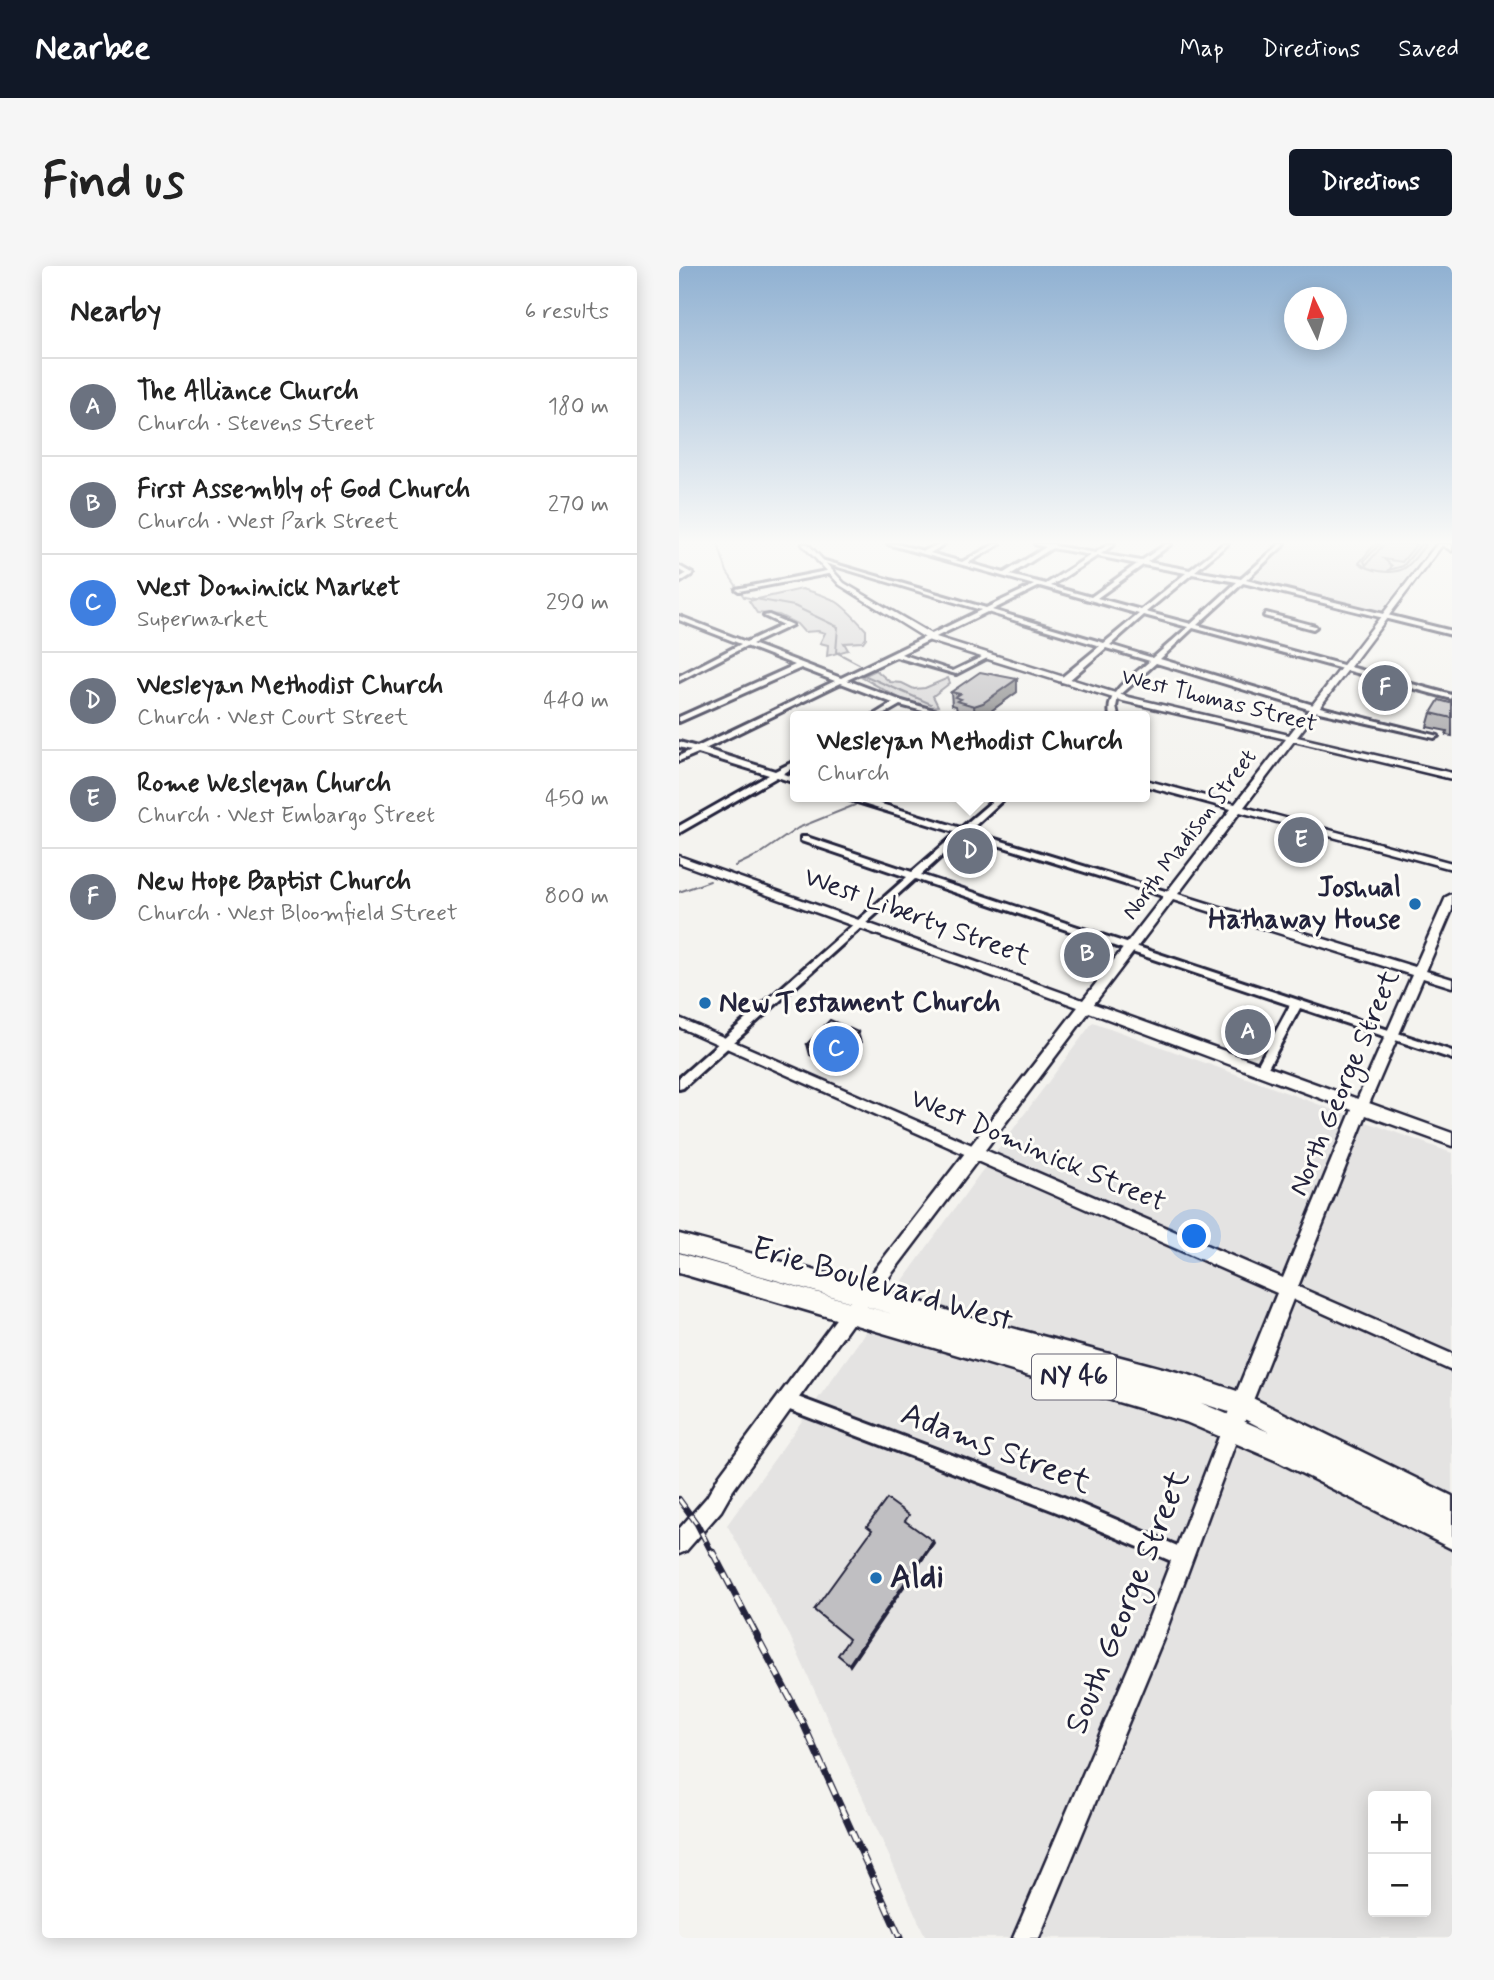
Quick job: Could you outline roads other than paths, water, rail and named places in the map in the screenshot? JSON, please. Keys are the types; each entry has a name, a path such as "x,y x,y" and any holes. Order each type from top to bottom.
{"main road":[{"name":"West Liberty Street","path":"1086,1006 1452,1140"},
{"name":"North Madison Street","path":"858,1304 1086,1006"},
{"name":"North George Street","path":"1287,1289 1361,1107"},
{"name":"West Dominick Street","path":"974,1152 1287,1289"},
{"name":"Erie Boulevard West","path":"679,1243 858,1304 1188,1409 1236,1416 1452,1510"},
{"name":"Erie Boulevard West","path":"679,1263 858,1304"},
{"name":"South George Street","path":"1236,1416 1287,1289"},
{"name":"Erie Boulevard West","path":"1236,1416 1452,1535"}],"street":[{"path":"686,622 899,703 930,711"},
{"path":"679,679 745,644 789,625 782,622"},
{"name":"West Thomas Street","path":"904,622 930,638 1115,696 1452,776"},
{"path":"679,759 963,622"},
{"path":"1029,622 1316,707 1434,736"},
{"path":"1064,680 1131,622"},
{"path":"1181,622 1452,697"},
{"path":"1113,711 1115,696 1195,622"},
{"path":"1296,622 1313,626"},
{"name":"North Madison Street","path":"1086,1006 1380,622"},
{"path":"1409,622 1452,633"},
{"path":"895,654 954,673 988,656"},
{"path":"679,720 801,665"},
{"path":"885,711 899,703"},
{"path":"679,744 790,778"},
{"path":"679,830 790,767"},
{"path":"1150,784 1452,866"},
{"path":"866,802 1452,983"},
{"path":"679,1085 997,802"},
{"path":"804,839 1452,1055"},
{"name":"West Liberty Street","path":"679,859 1086,1006"},
{"name":"North George Street","path":"1361,1107 1452,897"},
{"path":"1261,1070 1297,1003"},
{"name":"West Dominick Street","path":"679,1022 974,1152"},
{"name":"West Dominick Street","path":"1287,1289 1452,1363"},
{"path":"679,1544 714,1504 726,1483 858,1304"},
{"name":"Adams Street","path":"787,1401 1059,1504 1183,1557"},
{"name":"South George Street","path":"1026,1938 1152,1639 1236,1416"}],"waterway":[{"path":"828,622 838,627 836,652 859,664"},
{"path":"866,676 931,704"},
{"path":"735,866 760,854 798,828 855,805"},
{"path":"679,892 710,881"}],"railway":[{"path":"679,1499 697,1524 712,1553"},
{"path":"712,1551 803,1723 900,1938"}],"place":[{"name":"New Hope Baptist Church","path":"1385,688"},
{"name":"Rome Wesleyan Church","path":"1301,840"},
{"name":"Wesleyan Methodist Church","path":"970,851"},
{"name":"Joshual Hathaway House","path":"1415,904"},
{"name":"First Assembly of God Church","path":"1087,955"},
{"name":"New Testament Church","path":"705,1003"},
{"name":"The Alliance Church","path":"1248,1032"},
{"name":"West Dominick Market","path":"836,1049"},
{"name":"Aldi","path":"876,1578"}]}
